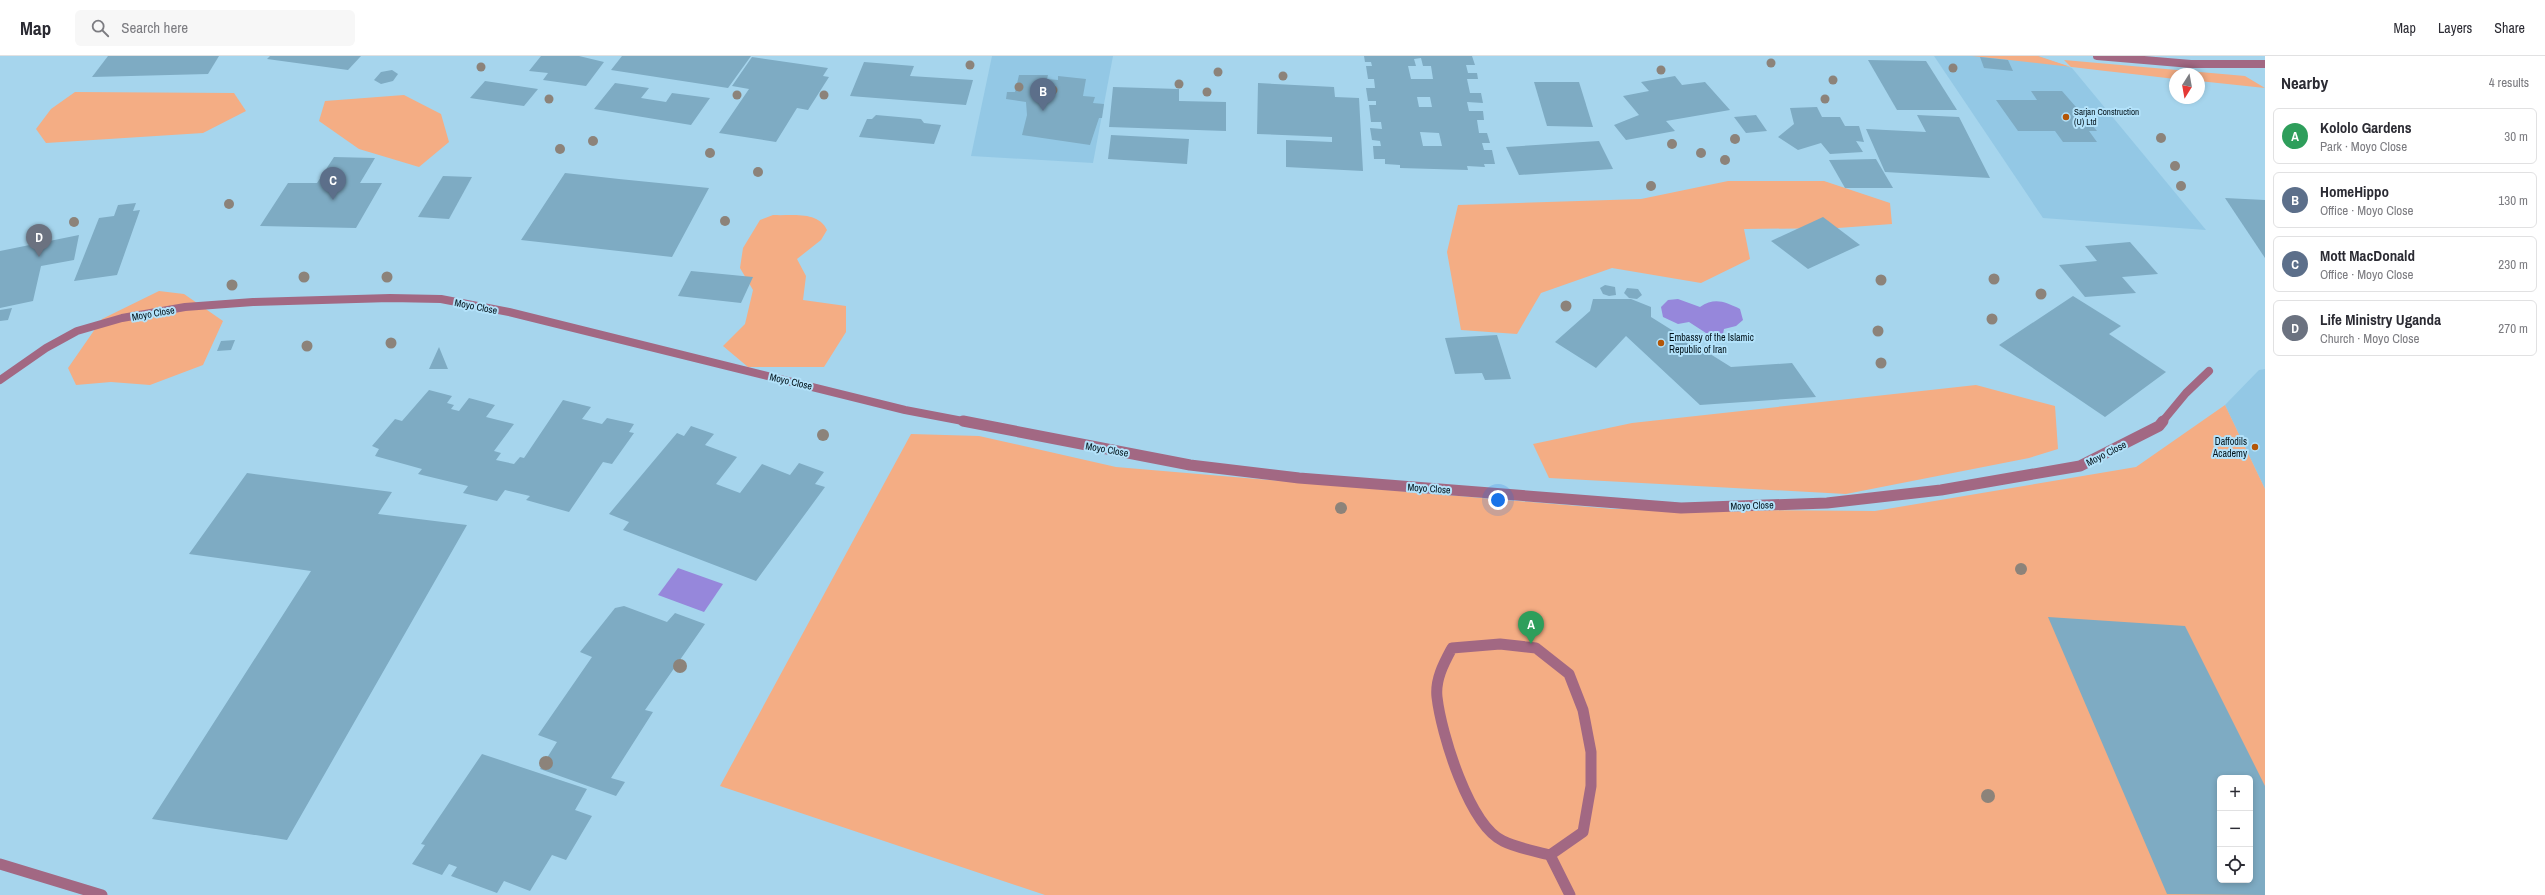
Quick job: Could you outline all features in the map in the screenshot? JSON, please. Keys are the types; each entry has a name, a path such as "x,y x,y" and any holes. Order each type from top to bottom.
{"street":[{"path":"2097,56 2191,64 2265,64"},
{"name":"Moyo Close","path":"0,380 46,348 77,331 122,318 185,307 253,302 390,298 441,299 509,312 905,410 1190,465 1299,478 1681,508 1827,503 1941,490 2080,466 2158,426 2186,393 2209,371"},
{"path":"1550,855 1583,832 1591,786 1591,752 1583,710 1569,674 1536,648 1500,644 1452,648 1441,668 1437,696 1453,761 1475,814 1502,841 1550,855 1570,895"},
{"path":"0,864 102,895"}],"shaded area":[{"path":"992,56 1113,56 1093,163 971,156"},
{"path":"1934,56 2038,56 2072,68 2206,230 2043,218"},
{"path":"1972,56 2038,56 2070,67 2023,61"},
{"path":"2064,60 2169,69 2169,78 2071,67"},
{"path":"2205,72 2245,76 2265,88 2205,82"},
{"path":"75,92 234,93 246,111 203,133 46,143 36,129 51,109"},
{"path":"404,95 441,114 449,142 419,167 359,149 319,121 325,101"},
{"path":"1728,181 1824,181 1890,203 1892,224 1838,228 1744,229 1750,259 1701,283 1612,268 1541,293 1517,334 1461,330 1447,252 1458,205 1641,199"},
{"path":"773,215 797,215 811,217 823,224 827,230 821,240 797,259 806,276 803,300 846,306 846,332 824,367 748,367 723,346 745,324 753,290 740,268 743,248 760,220"},
{"path":"159,291 184,294 223,321 203,365 150,385 111,382 76,385 68,368 102,319"},
{"path":"1678,299 1700,307 1715,301 1730,304 1740,309 1743,320 1736,326 1724,329 1723,334 1709,335 1689,322 1678,324 1663,317 1661,307 1668,300"},
{"name":"Daffodils Academy","path":"2265,369 2265,489 2225,405 2259,370"},
{"path":"1976,385 2055,406 2058,449 2029,458 1846,494 1549,478 1533,444 1632,423"},
{"path":"2225,405 2265,489 2265,895 1045,895 720,786 911,434 979,436 1116,467 1613,509 1875,511 2136,467"},
{"path":"678,568 723,584 704,612 658,595"}],"building":[{"path":"108,56 219,56 208,74 92,77"},
{"path":"270,56 361,56 348,70 267,59"},
{"path":"541,56 579,56 604,62 586,86 543,80 548,73 529,71"},
{"path":"622,56 751,56 728,88 611,70"},
{"path":"1364,56 1472,56 1475,65 1466,65 1468,73 1477,73 1478,79 1467,79 1470,93 1481,93 1483,103 1467,102 1469,111 1483,111 1484,120 1477,120 1479,133 1487,133 1490,143 1482,143 1484,150 1492,150 1495,164 1484,164 1485,167 1467,166 1468,170 1400,168 1400,165 1385,164 1385,159 1374,159 1373,146 1381,146 1380,141 1372,140 1370,128 1382,129 1381,122 1371,122 1369,105 1376,105 1376,101 1368,101 1366,88 1375,88 1374,79 1368,79 1366,66 1372,66 1371,62 1365,62","holes":["1421,58 1423,66 1431,66 1433,79 1411,79 1408,66 1416,66 1414,59","1417,97 1430,97 1432,107 1419,107","1420,132 1439,133 1442,146 1423,146"]},
{"path":"752,57 828,68 823,76 829,77 808,110 797,108 776,142 719,133 749,89 732,86"},
{"path":"1980,57 2008,60 2013,71 1984,68"},
{"path":"1868,60 1926,61 1957,110 1897,110"},
{"path":"864,62 914,66 910,76 973,80 966,105 850,96"},
{"path":"392,70 398,74 393,81 381,84 374,80 381,72"},
{"path":"1019,75 1048,75 1047,79 1058,80 1058,76 1086,79 1083,96 1095,97 1093,103 1104,104 1102,118 1099,118 1090,145 1022,135 1027,115 1026,102 1006,99 1007,92 1015,92"},
{"path":"1675,76 1682,85 1705,82 1730,110 1666,121 1675,131 1626,140 1614,125 1639,115 1623,96 1649,91 1641,82"},
{"path":"485,81 538,89 524,106 470,98"},
{"path":"1534,82 1579,82 1593,127 1547,126"},
{"path":"615,83 649,88 641,98 666,102 672,93 710,98 691,125 594,109"},
{"path":"1258,83 1334,87 1335,97 1359,98 1363,171 1286,167 1286,140 1332,142 1332,137 1257,134"},
{"path":"1113,87 1179,89 1179,101 1226,102 1226,131 1109,127"},
{"path":"2031,91 2062,91 2097,131 2089,131 2097,142 2063,142 2055,131 2018,131 1996,100 2037,100"},
{"path":"1817,107 1822,117 1840,117 1845,126 1859,126 1864,142 1856,141 1863,152 1830,154 1821,143 1798,150 1778,137 1794,124 1790,108"},
{"path":"876,115 921,119 924,123 941,125 934,144 859,137 867,119 872,119"},
{"path":"1756,115 1767,131 1746,133 1734,117"},
{"path":"1917,115 1959,117 1990,178 1885,172 1866,129 1926,132"},
{"path":"1111,135 1189,139 1187,164 1108,159"},
{"path":"1599,141 1613,169 1519,175 1506,147"},
{"path":"334,157 375,158 360,183 382,183 356,228 260,226 288,183 317,183"},
{"path":"1876,159 1893,188 1845,188 1829,160"},
{"path":"565,173 709,188 672,257 521,240"},
{"path":"443,176 472,177 449,219 418,217"},
{"path":"2225,198 2265,200 2265,258"},
{"path":"136,203 133,211 140,210 117,275 74,281 99,218 114,216 118,205"},
{"path":"1823,217 1860,245 1808,269 1771,241"},
{"path":"79,235 74,260 41,266 33,301 0,308 0,251"},
{"path":"2130,242 2158,274 2122,277 2136,293 2085,297 2059,265 2097,261 2085,246"},
{"path":"691,271 753,277 741,303 678,296"},
{"path":"1605,285 1615,287 1616,295 1609,296 1603,294 1600,288"},
{"path":"1627,288 1638,289 1642,295 1637,299 1629,298 1624,293"},
{"path":"2073,296 2121,326 2109,334 2166,372 2105,417 1999,345"},
{"path":"1593,299 1631,299 1651,307 1651,317 1731,367 1792,363 1816,397 1700,405 1626,336 1596,368 1555,342 1590,311"},
{"path":"12,308 8,320 0,321 0,310"},
{"path":"1497,335 1511,379 1485,380 1482,373 1455,374 1445,338"},
{"path":"235,340 231,350 217,351 221,341"},
{"path":"439,347 448,369 429,369"},
{"path":"429,390 452,396 447,403 454,405 451,409 459,411 469,398 495,405 486,417 514,424 494,451 501,453 496,460 514,464 520,457 524,458 563,400 591,407 582,419 602,424 607,418 634,424 629,432 634,433 612,464 603,462 569,512 526,500 530,496 505,490 497,501 463,493 468,486 418,474 422,469 375,456 379,449 372,446 395,419 402,421"},
{"path":"691,426 714,434 705,445 737,457 716,484 740,493 762,464 790,475 799,463 824,472 815,484 825,487 756,581 623,530 629,522 609,514 677,433 684,436"},
{"path":"247,473 392,492 378,514 467,525 287,840 152,819 311,571 189,554"},
{"path":"624,606 667,622 675,613 705,624 645,710 653,712 611,778 625,782 616,796 540,769 557,742 538,735 592,657 580,652 615,608"},
{"path":"2048,617 2185,626 2265,786 2265,895 2167,894"},
{"path":"482,754 587,789 575,810 592,816 566,860 552,855 530,891 504,881 497,893 451,876 457,867 449,864 442,875 412,864 425,845 421,844"}],"place":[{"name":"HomeHippo","path":"1043,111"},
{"name":"Sarjan Construction (U) Ltd","path":"2066,117"},
{"name":"Mott MacDonald","path":"333,200"},
{"name":"Life Ministry Uganda","path":"39,257"},
{"name":"Embassy of the Islamic Republic of Iran","path":"1661,343"},
{"name":"Daffodils Academy","path":"2255,447"},
{"name":"Kololo Gardens","path":"1531,644"}]}
